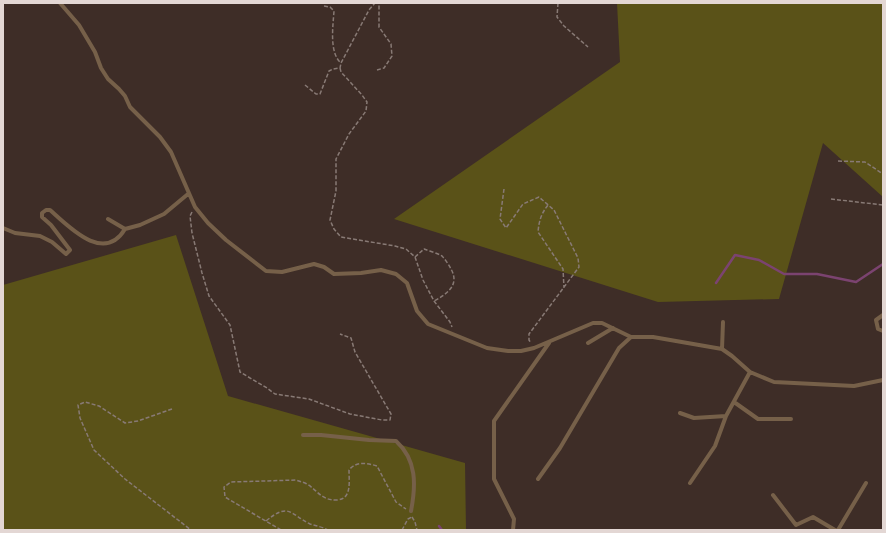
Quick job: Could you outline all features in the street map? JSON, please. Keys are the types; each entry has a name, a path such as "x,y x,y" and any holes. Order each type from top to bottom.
{"lane":[{"path":"60,3 79,25 95,52 101,68 108,79 119,88 130,107 160,137 171,152 188,194 208,223 226,240 266,271 282,272 314,264 324,267 334,274 361,273 381,270 396,274 407,283 417,311 428,324 488,348 521,351 534,348 593,323 602,323 631,337 653,337 722,349 750,372 774,382 854,386 883,380"},
{"path":"3,228 15,233 40,236 52,242 66,254 70,250 51,225 42,217 42,213 46,210 50,210 75,232 96,243 113,242 125,229 140,225 164,214 188,194"},
{"path":"108,219 125,229"},
{"path":"883,316 876,320 878,329 883,331"},
{"path":"722,349 723,322"},
{"path":"588,343 613,328"},
{"path":"538,479 560,448 619,348 631,337"},
{"path":"513,530 514,519 494,479 494,421 549,341"},
{"path":"690,483 715,446 726,416 750,372"},
{"path":"734,402 758,419 791,419"},
{"path":"680,413 694,418 726,416"},
{"path":"303,435 396,441 410,456 414,477 414,497 411,511"},
{"path":"773,495 796,525 813,517 836,530 866,483"}],"path":[{"path":"375,3 369,10 341,63 341,72 362,95 366,102 366,111 349,134 336,159 336,191 330,220 334,230 341,237 395,246 406,249 415,257 423,280 434,301 450,322 453,334"},
{"path":"377,70 384,68 392,56 391,44 379,27 379,3"},
{"path":"558,3 557,17 564,26 588,47"},
{"path":"324,6 330,7 334,11 333,44 335,55 341,63"},
{"path":"305,85 316,94 320,94 328,71 340,68"},
{"path":"838,161 865,162 883,174"},
{"path":"504,189 500,219 506,228 523,204 540,197 554,210 578,258 579,267 529,334 528,340 534,348"},
{"path":"831,199 883,206"},
{"path":"548,205 542,213 538,232 563,269 564,288"},
{"path":"195,206 190,216 192,233 202,273 209,296 230,325 240,372 275,394 309,399 350,414 390,420 391,414 355,352 351,338 340,334"},
{"path":"415,257 424,249 441,256 450,266 454,275 454,285 444,296 434,301"},
{"path":"172,409 138,421 126,423 99,406 85,402 78,405 80,418 94,450 125,479 191,530"},
{"path":"281,530 225,497 224,486 231,482 296,480 306,483 329,501 341,500 347,496 349,488 349,470 352,466 367,463 377,466 396,502 407,510 411,511 417,530"},
{"path":"266,521 281,511 289,511 310,524 328,530"},
{"path":"402,530 408,519 412,517"}],"shaded area":[{"path":"617,3 883,3 883,197 823,143 779,299 658,302 394,219 620,62"},
{"path":"176,235 228,396 465,463 466,530 3,530 3,285"}],"waterway":[{"path":"716,283 735,255 759,260 784,274 817,274 856,282 883,264"},
{"path":"439,526 442,530"}]}
